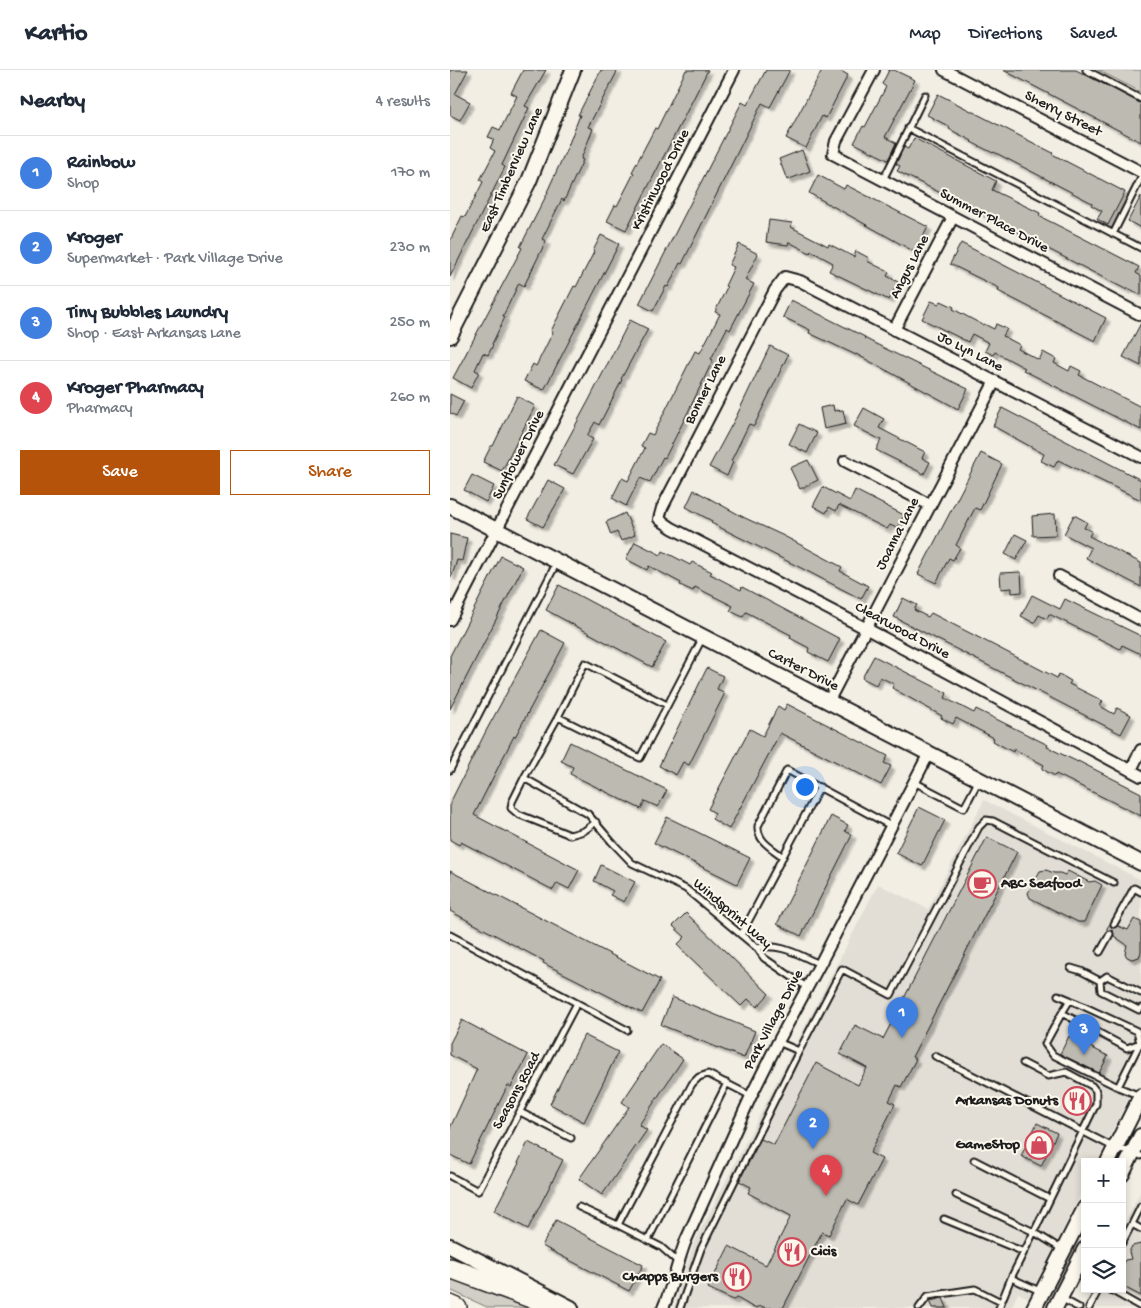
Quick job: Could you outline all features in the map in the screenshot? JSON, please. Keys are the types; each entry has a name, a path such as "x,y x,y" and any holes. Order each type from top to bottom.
{"highway":[{"path":"450,1268 558,1308"},
{"path":"450,1305 457,1308"}],"street":[{"name":"East Timberview Lane","path":"450,336 529,181 573,70"},
{"name":"Kristinwood Drive","path":"614,303 734,70"},
{"name":"Summer Place Drive","path":"874,70 836,141 834,154 1141,314"},
{"name":"Sherry Street","path":"944,70 1141,172"},
{"name":"Angus Lane","path":"894,330 953,217"},
{"name":"Jo Lyn Lane","path":"785,277 800,281 1141,457"},
{"name":"Bonner Lane","path":"659,519 662,508 775,290 785,277"},
{"name":"Sunflower Drive","path":"450,620 614,303"},
{"name":"Joanna Lane","path":"828,702 995,381"},
{"path":"845,461 930,505"},
{"name":"Carter Drive","path":"450,506 1141,863"},
{"name":"Clearwood Drive","path":"659,519 672,528 867,629 1141,776"},
{"path":"1059,576 1141,620"},
{"path":"1131,770 1141,750"},
{"name":"Park Village Drive","path":"663,1308 671,1291 686,1240 751,1096 929,752"},
{"path":"1110,1158 1141,1096"},
{"path":"1126,1169 1137,1154 1141,1136"},
{"path":"1034,1308 1081,1216"},
{"path":"450,1246 570,1308"},
{"path":"1058,1303 1081,1257"}],"lane":[{"path":"1086,70 1141,99"},
{"path":"884,180 925,95"},
{"path":"908,128 1141,248"},
{"path":"1112,234 1141,178"},
{"path":"450,770 558,561"},
{"path":"558,716 640,758 703,637"},
{"path":"596,822 584,831 570,835 518,814 511,808 524,778 585,663 667,705"},
{"path":"783,857 761,840 758,826 787,770 891,826"},
{"name":"Windsprint Way","path":"524,778 588,814 632,863 686,889 757,948 764,958 808,988"},
{"path":"914,782 964,808 979,779"},
{"path":"741,935 820,787"},
{"path":"680,1308 701,1249 799,1051 842,969 891,995 979,826 986,820 993,821 1114,883"},
{"path":"1114,924 1134,888 1141,892"},
{"path":"1100,952 1110,934"},
{"path":"450,936 627,1030"},
{"path":"757,948 769,945 779,946 820,964"},
{"path":"1071,968 1100,981"},
{"path":"1100,981 1107,976 1141,993"},
{"path":"1100,981 1101,991 1139,1010 1141,1008"},
{"path":"1058,995 1137,1032 1140,1043 1118,1087"},
{"path":"1070,1000 1046,1044 1053,1055 1118,1087 1141,1096"},
{"name":"Seasons Road","path":"450,1176 478,1191 577,1003"},
{"path":"1062,1014 1127,1048 1140,1043"},
{"path":"778,1042 799,1051"},
{"path":"935,1056 1115,1148 1137,1154"},
{"path":"999,1308 1011,1278 1084,1132 1096,1104 1096,1091 1092,1086 1066,1072 1048,1076 1023,1063"},
{"path":"618,1225 692,1084 699,1077 708,1074 751,1096"},
{"path":"648,1240 728,1084"},
{"path":"520,1112 572,1138"},
{"path":"974,1160 1050,1199"},
{"path":"956,1195 1034,1232 1064,1250"},
{"path":"1126,1235 1141,1206"},
{"path":"579,1207 661,1247 678,1262"},
{"path":"944,1219 1024,1252"},
{"path":"1132,1224 1141,1229"},
{"path":"1011,1278 1042,1292"},
{"path":"919,1308 928,1296 975,1289 1002,1302"},
{"path":"1089,1308 1097,1293"},
{"path":"1115,1293 1141,1307"},
{"path":"1058,1303 1079,1308"}],"shaded area":[{"path":"1098,70 1141,70 1141,92"},
{"path":"984,800 1141,880 1141,1050 1122,1088 1131,1093 1099,1158 1081,1158 1081,1194 1029,1298 1018,1293 1011,1308 674,1308 693,1245 878,884 928,909"},
{"path":"1141,1191 1141,1308 1082,1308 1090,1293 1126,1293 1126,1220"},
{"path":"450,1274 540,1308 489,1308 450,1290"}],"building":[{"path":"450,70 468,70 455,94 470,102 460,120 450,115"},
{"path":"523,70 546,70 525,106 529,108 502,165 505,167 450,277 450,241 462,216 465,217 483,182 480,180 495,151 490,148 494,139 488,137 493,127 500,130 517,96 511,93"},
{"path":"601,70 618,70 588,127 593,129 581,159 583,160 564,201 562,199 542,239 546,241 524,286 519,283 503,316 505,317 488,355 483,353 475,370 479,372 471,388 453,378 522,248 520,247 548,192 568,146 580,115 578,115"},
{"path":"686,70 708,70 626,230 607,221 615,205 617,206 634,173 632,172 655,128 657,129"},
{"path":"766,70 790,70 770,107 762,103 682,264 680,263 653,311 639,304 742,102 747,105"},
{"path":"822,70 839,70 848,75 826,118 822,116 806,148 786,138"},
{"path":"889,70 894,70 915,80 885,137 896,143 888,160 854,143 863,126 865,127 886,87 882,84"},
{"path":"1003,70 1076,70 1141,103 1141,142"},
{"path":"938,94 1125,192 1108,225 1097,219 1102,211 1091,205 1092,203 971,142 949,129 950,127 927,115"},
{"path":"914,138 996,181 992,190 1040,213 1039,216 1139,267 1136,273 1141,276 1141,295 1128,288 1127,290 1034,240 897,171 900,166 896,164 904,147 908,149"},
{"path":"802,150 810,171 787,180 779,159"},
{"path":"818,175 844,189 846,185 928,227 915,252 809,193"},
{"path":"1141,196 1141,228 1128,221"},
{"path":"769,220 792,223 791,227 828,246 829,244 854,257 856,251 869,258 867,261 889,272 887,276 898,282 889,300 829,271 833,263 811,251 810,253 789,242 788,245 766,242"},
{"path":"601,235 619,244 544,390 524,381 533,364 536,366 553,332 551,331 574,286 576,287"},
{"path":"961,243 1106,318 1095,341 998,291 999,288 950,264"},
{"path":"739,244 758,254 745,280 754,284 730,330 727,328 711,359 713,360 665,458 663,457 650,482 640,478 626,506 612,498 622,478 628,481 645,448 641,446 648,433 653,435 695,351 700,353 720,314 715,312 727,287 725,286 734,267 729,265"},
{"path":"791,300 968,389 958,409 856,354 809,333 810,330 783,317"},
{"path":"931,301 939,304 941,301 954,307 953,309 983,325 994,329 996,324 1007,329 1003,336 1020,345 1018,349 1039,360 1043,352 1056,359 1054,363 1069,371 1071,366 1081,371 1079,375 1141,407 1141,430 1023,370 1025,368 995,352 993,355 985,351 989,343 972,334 968,342 922,319"},
{"path":"630,320 648,329 599,425 595,422 587,436 593,439 573,474 554,465"},
{"path":"1141,323 1141,366 1123,357"},
{"path":"770,346 788,355 754,426 749,424 731,461 733,462 727,476 709,467 736,417"},
{"path":"450,394 464,401 456,416 450,413"},
{"path":"517,396 535,406 502,471 483,462 491,446 493,446"},
{"path":"833,405 834,411 843,410 846,424 824,429 820,408"},
{"path":"864,408 884,419 879,428 925,452 922,458 930,462 924,474 876,450 881,440 854,426"},
{"path":"1002,408 1141,480 1141,500 1058,460 1054,467 1041,461 1044,454 993,426"},
{"path":"799,424 817,433 807,453 789,444"},
{"path":"981,453 1002,464 980,510 975,508 956,545 960,548 953,560 949,558 936,583 918,574"},
{"path":"808,460 818,480 800,489 790,468"},
{"path":"472,475 494,486 486,502 464,490"},
{"path":"548,480 565,489 543,527 527,519"},
{"path":"823,487 850,501 855,490 904,515 897,528 890,525 887,529 839,505 836,511 829,507 826,513 813,506"},
{"path":"694,490 842,567 840,571 868,586 861,599 711,523 712,521 686,507"},
{"path":"625,513 635,535 621,541 617,532 611,535 606,522"},
{"path":"1055,514 1056,535 1033,536 1032,516"},
{"path":"1074,515 1087,522 1084,528 1092,531 1089,536 1141,563 1141,587 1086,558 1091,548 1064,534"},
{"path":"450,534 467,538 462,561 457,560 452,576 450,576"},
{"path":"1015,534 1027,540 1016,560 1005,554"},
{"path":"635,542 661,555 663,551 690,565 692,562 712,572 710,574 741,590 742,587 840,639 828,662 808,652 809,648 790,638 791,635 746,612 743,617 730,611 733,606 695,587 693,591 649,566 647,570 626,559"},
{"path":"501,556 523,567 450,709 450,656"},
{"path":"1021,572 1022,592 1012,593 1012,588 1001,589 1000,573"},
{"path":"559,585 666,642 652,667 546,610"},
{"path":"1032,595 1060,609 1065,599 1141,636 1141,654 1122,645 1120,649 1049,614 1047,619 1039,615 1034,623 1021,616"},
{"path":"903,598 917,605 914,610 928,617 931,613 1057,678 1059,674 1071,681 1069,684 1103,701 1100,706 1114,714 1117,708 1131,715 1121,734 894,617"},
{"path":"541,630 565,643 514,736 474,815 579,870 569,889 557,883 553,890 461,842 459,845 450,840 450,803 486,731"},
{"path":"874,656 947,693 945,698 974,713 976,709 1048,745 1047,747 1141,793 1141,816 1056,774 1055,776 1042,769 1044,765 1014,749 1013,752 993,741 994,738 956,718 953,724 941,718 942,716 892,688 894,684 880,677 876,685 862,678"},
{"path":"707,668 723,676 717,689 725,693 689,765 683,762 676,775 659,766"},
{"path":"787,704 888,756 884,763 891,766 881,785 780,733 729,829 712,819 715,813 708,809 750,729 763,736 778,706 784,710"},
{"path":"570,742 667,790 658,807 645,801 641,809 570,774 573,767 561,761"},
{"path":"919,807 945,820 922,866 896,853"},
{"path":"831,816 848,825 845,831 852,835 801,936 777,924"},
{"path":"667,817 750,858 737,884 654,843"},
{"path":"987,837 1017,852 912,1057 916,1059 901,1087 897,1085 889,1101 895,1104 870,1153 882,1159 858,1205 847,1199 829,1235 822,1232 783,1308 766,1308 761,1306 754,1308 737,1298 733,1300 708,1288 729,1246 766,1265 791,1216 748,1193 751,1187 739,1181 761,1139 774,1145 816,1063 858,1085 867,1068 840,1054 855,1025 883,1039"},
{"path":"601,865 635,882 624,902 610,895 613,891 594,881"},
{"path":"1046,870 1065,875 1068,871 1089,882 1095,881 1102,885 1084,922 1078,922 1030,898 1028,893 1040,871"},
{"path":"450,871 660,980 642,1013 543,963 544,961 450,911"},
{"path":"686,913 769,994 757,1007 748,999 741,1006 677,945 685,937 673,926"},
{"path":"1134,919 1141,922 1141,952 1139,957 1132,959 1125,954 1127,945 1114,936 1113,931 1107,931 1107,928 1110,924 1112,928 1118,926 1128,930"},
{"path":"672,997 755,1031 744,1058 661,1025"},
{"path":"462,1020 528,1055 511,1087 508,1085 469,1164 450,1155 450,1128 477,1069 450,1055 450,1043"},
{"path":"584,1035 618,1052 584,1122 550,1104"},
{"path":"1069,1036 1108,1056 1099,1073 1060,1054"},
{"path":"661,1044 683,1059 639,1125 647,1130 602,1195 579,1179 629,1107 622,1102"},
{"name":"Arkansas Donuts","path":"1072,1093 1086,1100 1082,1109 1068,1101"},
{"name":"GameStop","path":"1037,1123 1057,1133 1041,1166 1021,1156"},
{"path":"528,1142 563,1160 528,1229 494,1211"},
{"path":"556,1220 643,1265 629,1291 542,1246"},
{"path":"1141,1244 1141,1296 1126,1288 1126,1260 1131,1259 1129,1252 1132,1246"},
{"path":"943,1298 947,1308 933,1308 930,1301"}],"place":[{"name":"ABC Seafood","path":"982,884"},
{"name":"Rainbow","path":"902,1038"},
{"name":"Tiny Bubbles Laundry","path":"1084,1055"},
{"name":"Arkansas Donuts","path":"1077,1101"},
{"name":"GameStop","path":"1039,1145"},
{"name":"Kroger","path":"813,1149"},
{"name":"Kroger Pharmacy","path":"826,1196"},
{"name":"Cicis","path":"792,1252"},
{"name":"Chapps Burgers","path":"737,1277"}]}
